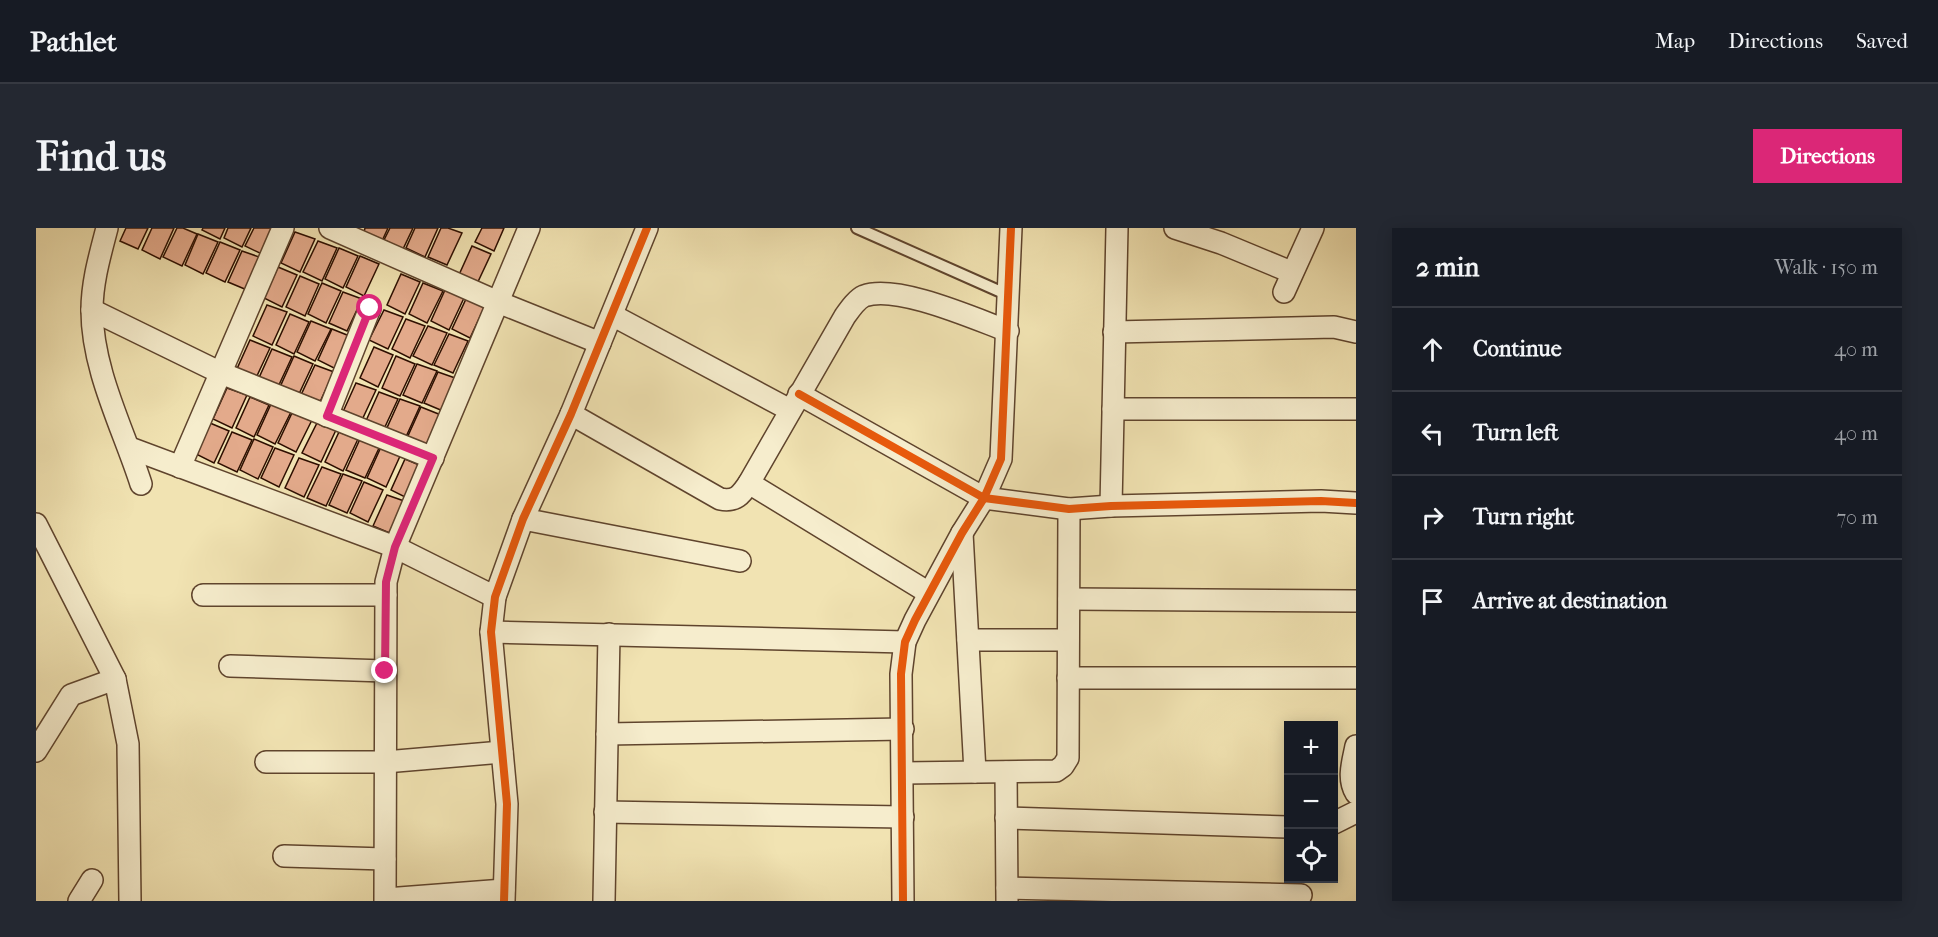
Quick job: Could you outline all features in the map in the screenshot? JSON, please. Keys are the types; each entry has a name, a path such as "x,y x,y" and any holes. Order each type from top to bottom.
{"street":[{"path":"107,228 97,264 92,310 97,355 141,483"},
{"path":"180,467 283,228"},
{"path":"330,228 498,302 600,343"},
{"path":"529,228 395,547 386,582 386,900 504,896 507,804 491,632 495,597 523,519 571,414 647,228"},
{"path":"903,901 901,674 905,642 929,593 984,498 1001,459 1011,228"},
{"path":"1111,506 1117,228"},
{"path":"1175,228 1221,243 1292,272"},
{"path":"1284,292 1313,228"},
{"path":"571,414 720,499 730,501 740,497 749,483 844,316 861,297 874,293 894,295 925,302 1008,330"},
{"path":"327,416 370,308"},
{"path":"92,310 221,373 433,458"},
{"path":"612,315 795,402 984,498 1069,509 1321,501 1356,503"},
{"path":"1114,332 1334,327 1356,331"},
{"path":"1113,409 1356,409"},
{"path":"130,448 395,547 495,597"},
{"path":"749,483 929,593"},
{"path":"903,773 1056,771 1063,766 1068,758 1069,509"},
{"path":"523,519 740,561"},
{"path":"37,530 115,679 128,744 130,901"},
{"path":"962,533 975,772"},
{"path":"203,594 386,595"},
{"path":"1069,599 1356,601"},
{"path":"491,632 905,642"},
{"path":"604,901 609,634"},
{"path":"968,639 1068,640"},
{"path":"230,666 385,671"},
{"path":"1068,678 1356,678"},
{"path":"36,751 71,695 115,679"},
{"path":"607,734 903,729"},
{"path":"1356,746 1350,776 1356,792"},
{"path":"266,762 385,762 502,752"},
{"path":"1005,772 1007,894 1303,892"},
{"path":"605,812 903,817"},
{"path":"1338,821 1356,812"},
{"path":"1006,818 1284,827"},
{"path":"284,856 385,859"},
{"path":"79,901 92,880"}],"lane":[{"path":"857,228 1008,295"}],"building":[{"path":"126,228 148,228 138,249 120,241"},
{"path":"152,228 174,228 160,259 142,250"},
{"path":"177,228 197,234 182,266 163,257"},
{"path":"203,228 225,228 220,239 202,230"},
{"path":"228,228 251,228 242,247 224,238"},
{"path":"254,228 277,228 264,255 245,246"},
{"path":"365,228 388,228 382,241 364,232"},
{"path":"390,228 413,228 403,249 384,240"},
{"path":"415,228 438,228 425,257 406,248"},
{"path":"441,228 462,233 447,265 428,257"},
{"path":"482,228 504,228 494,251 475,242"},
{"path":"295,232 315,239 300,272 281,263"},
{"path":"198,234 218,242 203,274 185,265"},
{"path":"318,241 337,248 322,281 303,272"},
{"path":"220,242 240,250 225,282 206,273"},
{"path":"472,246 491,254 476,286 458,277"},
{"path":"339,248 358,256 343,288 325,279"},
{"path":"242,251 262,258 247,290 228,282"},
{"path":"360,256 379,264 364,296 346,287"},
{"path":"278,267 297,275 282,307 264,298"},
{"path":"401,274 420,282 405,314 387,305"},
{"path":"300,276 319,284 305,316 286,307"},
{"path":"322,283 341,291 326,323 308,314"},
{"path":"423,283 443,291 427,323 409,314"},
{"path":"445,290 464,298 449,330 431,321"},
{"path":"343,292 362,299 347,331 329,323"},
{"path":"466,299 485,306 470,338 452,329"},
{"path":"267,305 287,312 272,345 253,336"},
{"path":"384,310 403,317 388,349 369,340"},
{"path":"290,314 309,322 294,354 276,345"},
{"path":"406,319 425,326 410,358 392,349"},
{"path":"311,321 331,329 315,361 297,352"},
{"path":"428,326 447,333 432,365 413,356"},
{"path":"332,329 352,337 336,369 318,360"},
{"path":"449,334 468,341 453,373 434,365"},
{"path":"250,340 270,348 255,380 236,371"},
{"path":"374,347 393,355 378,387 360,378"},
{"path":"272,349 292,357 277,389 258,380"},
{"path":"294,356 313,364 298,396 280,387"},
{"path":"396,356 415,364 400,396 382,388"},
{"path":"417,364 437,371 422,403 403,395"},
{"path":"315,365 334,372 319,404 301,395"},
{"path":"438,372 458,379 443,411 424,403"},
{"path":"356,383 376,390 361,422 342,414"},
{"path":"227,388 247,395 232,428 213,419"},
{"path":"379,392 398,399 383,431 365,423"},
{"path":"250,397 269,405 254,437 236,428"},
{"path":"400,399 420,406 405,439 386,430"},
{"path":"271,404 291,412 275,444 257,435"},
{"path":"421,407 441,415 425,447 407,438"},
{"path":"292,413 312,420 296,452 278,443"},
{"path":"210,423 229,431 214,463 196,454"},
{"path":"317,423 336,430 321,462 302,453"},
{"path":"232,432 252,440 237,472 218,463"},
{"path":"339,432 358,439 343,471 325,462"},
{"path":"254,439 273,447 258,479 240,470"},
{"path":"360,439 380,446 365,478 346,470"},
{"path":"381,447 401,454 386,487 367,478"},
{"path":"275,448 294,455 279,487 261,478"},
{"path":"299,458 319,465 304,497 285,488"},
{"path":"405,459 424,467 409,499 391,490"},
{"path":"322,467 341,474 326,506 307,498"},
{"path":"343,474 362,481 347,513 329,505"},
{"path":"364,482 383,490 368,522 350,513"},
{"path":"387,495 407,502 392,534 373,526"}],"cycle path":[{"path":"504,901 507,804 491,632 495,597 523,519 571,414 647,228"},
{"path":"903,901 901,674 905,642 962,533 984,498 1001,459 1011,228"},
{"path":"799,394 984,498 1069,509 1321,501 1356,503"}],"route":[{"path":"370,308 327,416 433,458 395,547 386,582 385,671"}]}
